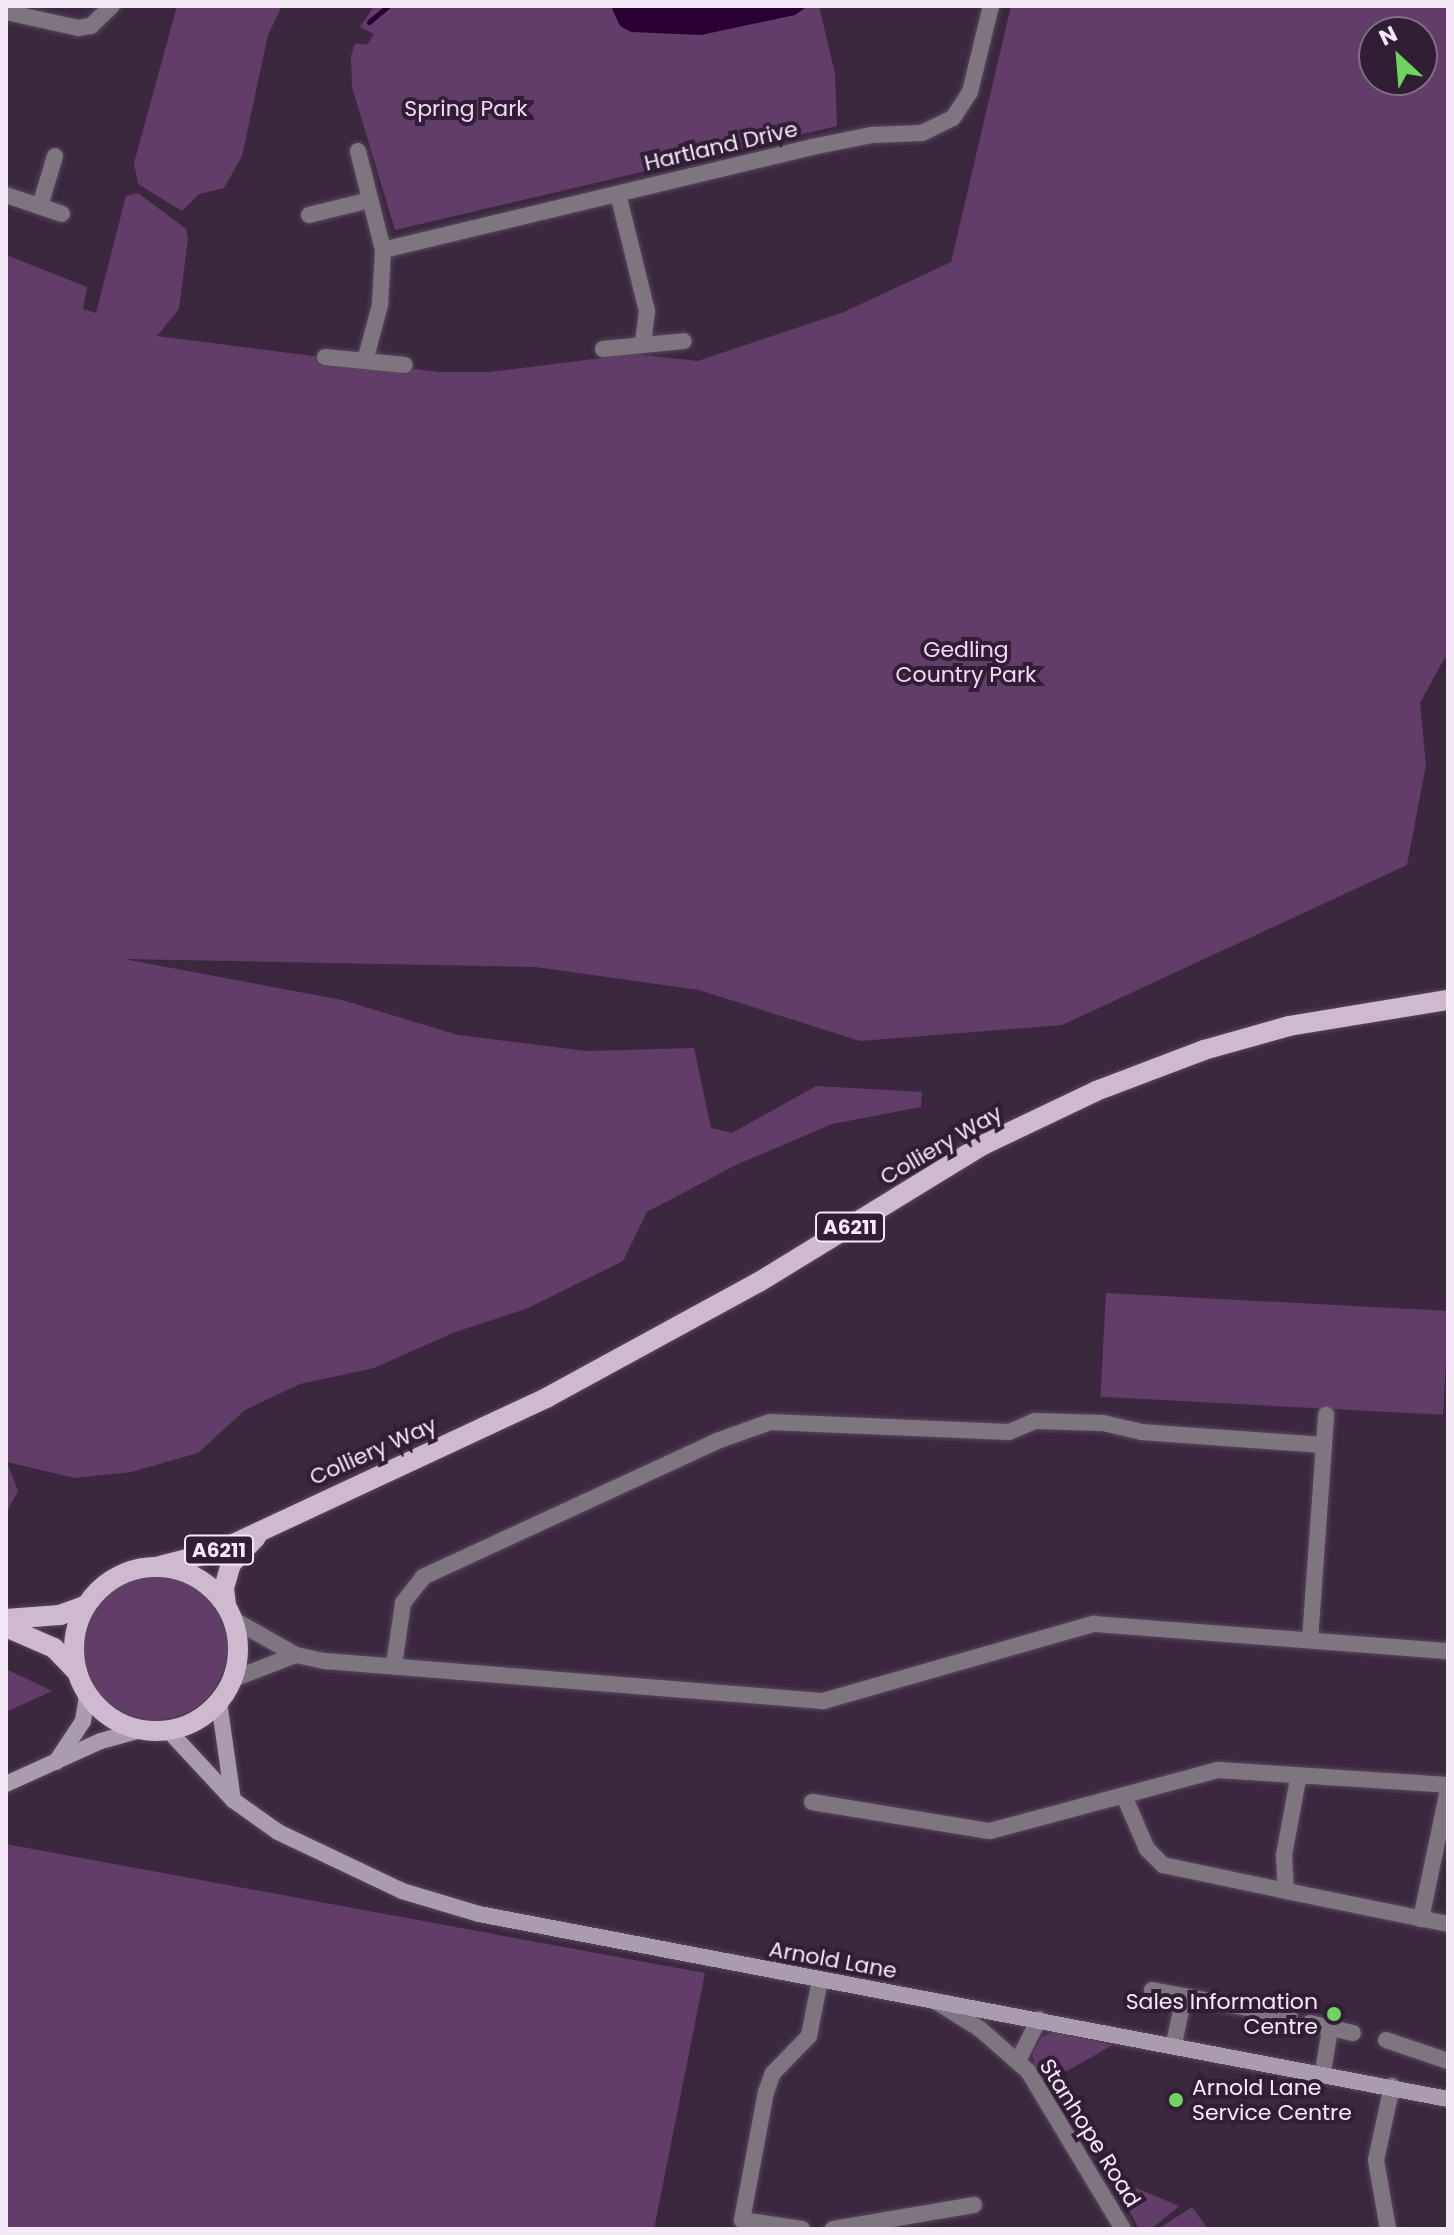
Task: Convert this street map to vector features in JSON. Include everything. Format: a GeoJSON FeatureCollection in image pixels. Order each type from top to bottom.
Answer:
{"type":"FeatureCollection","features":[{"type":"Feature","properties":{"kind":"main road","name":"Colliery Way"},"geometry":{"type":"LineString","coordinates":[[160,1566],[194,1561],[548,1397],[759,1282],[983,1145],[1096,1091],[1204,1050],[1289,1026],[1448,1000]]}},
{"type":"Feature","properties":{"kind":"main road","name":"Colliery Way"},"geometry":{"type":"LineString","coordinates":[[230,1612],[224,1588],[231,1564],[275,1522]]}},
{"type":"Feature","properties":{"kind":"main road"},"geometry":{"type":"LineString","coordinates":[[6,1627],[54,1648],[77,1672],[87,1695],[112,1719],[141,1730],[168,1730],[201,1718],[219,1702],[233,1679],[239,1649],[230,1612],[203,1580],[160,1566],[113,1578],[85,1606],[76,1628],[77,1672]]}},
{"type":"Feature","properties":{"kind":"main road"},"geometry":{"type":"LineString","coordinates":[[6,1619],[60,1615],[85,1606]]}},
{"type":"Feature","properties":{"kind":"street"},"geometry":{"type":"LineString","coordinates":[[6,12],[78,28],[91,26],[112,6]]}},
{"type":"Feature","properties":{"kind":"street","name":"Hartland Drive"},"geometry":{"type":"LineString","coordinates":[[383,250],[842,141],[922,133],[953,118],[970,92],[991,6]]}},
{"type":"Feature","properties":{"kind":"street"},"geometry":{"type":"LineString","coordinates":[[358,151],[383,250],[380,305],[365,361]]}},
{"type":"Feature","properties":{"kind":"street"},"geometry":{"type":"LineString","coordinates":[[40,206],[55,156]]}},
{"type":"Feature","properties":{"kind":"street"},"geometry":{"type":"LineString","coordinates":[[618,194],[647,311],[643,344]]}},
{"type":"Feature","properties":{"kind":"street"},"geometry":{"type":"LineString","coordinates":[[6,195],[62,214]]}},
{"type":"Feature","properties":{"kind":"street"},"geometry":{"type":"LineString","coordinates":[[309,215],[370,200]]}},
{"type":"Feature","properties":{"kind":"street"},"geometry":{"type":"LineString","coordinates":[[603,349],[684,341]]}},
{"type":"Feature","properties":{"kind":"street"},"geometry":{"type":"LineString","coordinates":[[325,357],[405,365]]}},
{"type":"Feature","properties":{"kind":"street"},"geometry":{"type":"LineString","coordinates":[[1310,1640],[1326,1415]]}},
{"type":"Feature","properties":{"kind":"street"},"geometry":{"type":"LineString","coordinates":[[394,1665],[403,1603],[423,1577],[717,1441],[770,1422],[1009,1432],[1035,1421],[1103,1423],[1141,1432],[1324,1445]]}},
{"type":"Feature","properties":{"kind":"street"},"geometry":{"type":"LineString","coordinates":[[230,1612],[296,1655]]}},
{"type":"Feature","properties":{"kind":"street"},"geometry":{"type":"LineString","coordinates":[[233,1679],[296,1655],[514,1679],[823,1701],[1079,1626],[1448,1651]]}},
{"type":"Feature","properties":{"kind":"street"},"geometry":{"type":"LineString","coordinates":[[55,1763],[78,1732],[87,1695]]}},
{"type":"Feature","properties":{"kind":"street"},"geometry":{"type":"LineString","coordinates":[[219,1702],[233,1800]]}},
{"type":"Feature","properties":{"kind":"street"},"geometry":{"type":"LineString","coordinates":[[6,1784],[101,1741],[141,1730]]}},
{"type":"Feature","properties":{"kind":"street","name":"Arnold Lane"},"geometry":{"type":"LineString","coordinates":[[168,1730],[233,1800],[278,1832],[402,1891],[558,1933],[1174,2044],[1448,2099]]}},
{"type":"Feature","properties":{"kind":"street"},"geometry":{"type":"LineString","coordinates":[[812,1802],[990,1831],[1218,1770],[1298,1779],[1448,1788],[1421,1919]]}},
{"type":"Feature","properties":{"kind":"street"},"geometry":{"type":"LineString","coordinates":[[1286,1891],[1284,1855],[1298,1779]]}},
{"type":"Feature","properties":{"kind":"street"},"geometry":{"type":"LineString","coordinates":[[1124,1796],[1147,1849],[1163,1865],[1448,1924]]}},
{"type":"Feature","properties":{"kind":"street"},"geometry":{"type":"LineString","coordinates":[[802,2229],[741,2225],[766,2092],[773,2073],[809,2036],[820,1980]]}},
{"type":"Feature","properties":{"kind":"street"},"geometry":{"type":"LineString","coordinates":[[1152,1990],[1290,2016]]}},
{"type":"Feature","properties":{"kind":"street"},"geometry":{"type":"LineString","coordinates":[[1174,2044],[1184,1996]]}},
{"type":"Feature","properties":{"kind":"street","name":"Stanhope Road"},"geometry":{"type":"LineString","coordinates":[[933,2000],[980,2029],[1018,2061],[1040,2086],[1123,2229]]}},
{"type":"Feature","properties":{"kind":"street","name":"Stanhope Road"},"geometry":{"type":"LineString","coordinates":[[1018,2061],[1039,2019]]}},
{"type":"Feature","properties":{"kind":"street"},"geometry":{"type":"LineString","coordinates":[[1310,2023],[1353,2033]]}},
{"type":"Feature","properties":{"kind":"street"},"geometry":{"type":"LineString","coordinates":[[1323,2072],[1330,2029]]}},
{"type":"Feature","properties":{"kind":"street"},"geometry":{"type":"LineString","coordinates":[[1386,2040],[1448,2061]]}},
{"type":"Feature","properties":{"kind":"street"},"geometry":{"type":"LineString","coordinates":[[1388,2229],[1376,2160],[1392,2086]]}},
{"type":"Feature","properties":{"kind":"street"},"geometry":{"type":"LineString","coordinates":[[833,2229],[974,2205]]}},
{"type":"Feature","properties":{"kind":"green space"},"geometry":{"type":"Polygon","coordinates":[[[177,6],[282,6],[268,35],[242,156],[224,188],[199,194],[182,211],[138,184],[134,163],[177,6]]]}},
{"type":"Feature","properties":{"kind":"green space","name":"Spring Park"},"geometry":{"type":"Polygon","coordinates":[[[374,6],[819,6],[835,74],[837,126],[395,230],[352,87],[351,56],[355,43],[367,45],[374,34],[360,27],[374,6]]]}},
{"type":"Feature","properties":{"kind":"green space","name":"Gedling Country Park"},"geometry":{"type":"Polygon","coordinates":[[[1011,6],[1448,6],[1448,652],[1420,703],[1426,765],[1407,865],[1062,1025],[860,1041],[699,990],[536,967],[124,959],[342,1000],[458,1035],[586,1051],[694,1048],[711,1128],[732,1133],[816,1086],[922,1092],[921,1107],[832,1124],[736,1165],[647,1212],[623,1261],[526,1309],[455,1332],[374,1368],[300,1384],[245,1410],[198,1453],[131,1472],[75,1478],[7,1462],[18,1491],[6,1513],[6,255],[87,287],[83,309],[96,313],[126,196],[138,193],[186,229],[188,239],[179,309],[157,336],[439,372],[489,372],[633,354],[698,361],[844,312],[951,262],[1011,6]]]}},
{"type":"Feature","properties":{"kind":"green space"},"geometry":{"type":"Polygon","coordinates":[[[1106,1293],[1448,1311],[1443,1415],[1101,1397],[1106,1293]]]}},
{"type":"Feature","properties":{"kind":"green space"},"geometry":{"type":"Polygon","coordinates":[[[155,1576],[183,1582],[206,1597],[221,1620],[227,1648],[221,1676],[206,1699],[183,1714],[155,1720],[127,1714],[104,1699],[89,1676],[83,1648],[89,1620],[104,1597],[127,1582],[155,1576]]]}},
{"type":"Feature","properties":{"kind":"green space"},"geometry":{"type":"Polygon","coordinates":[[[6,1669],[52,1691],[6,1712],[6,1669]]]}},
{"type":"Feature","properties":{"kind":"green space"},"geometry":{"type":"Polygon","coordinates":[[[6,1844],[705,1973],[654,2229],[6,2229],[6,1844]]]}},
{"type":"Feature","properties":{"kind":"green space"},"geometry":{"type":"Polygon","coordinates":[[[1053,2032],[1113,2045],[1049,2081],[1034,2064],[1032,2053],[1042,2037],[1053,2032]]]}},
{"type":"Feature","properties":{"kind":"green space"},"geometry":{"type":"Polygon","coordinates":[[[1112,2178],[1179,2206],[1151,2229],[1139,2229],[1112,2178]]]}},
{"type":"Feature","properties":{"kind":"green space"},"geometry":{"type":"Polygon","coordinates":[[[1192,2207],[1208,2229],[1158,2229],[1192,2207]]]}},
{"type":"Feature","properties":{"kind":"shaded area"},"geometry":{"type":"Polygon","coordinates":[[[611,6],[808,6],[795,15],[701,35],[631,32],[620,26],[611,6]]]}},
{"type":"Feature","properties":{"kind":"waterway"},"geometry":{"type":"LineString","coordinates":[[369,22],[388,6]]}},
{"type":"Feature","properties":{"kind":"place","name":"Sales Information Centre"},"geometry":{"type":"Point","coordinates":[1334,2014]}},
{"type":"Feature","properties":{"kind":"place","name":"Arnold Lane Service Centre"},"geometry":{"type":"Point","coordinates":[1176,2100]}}]}
